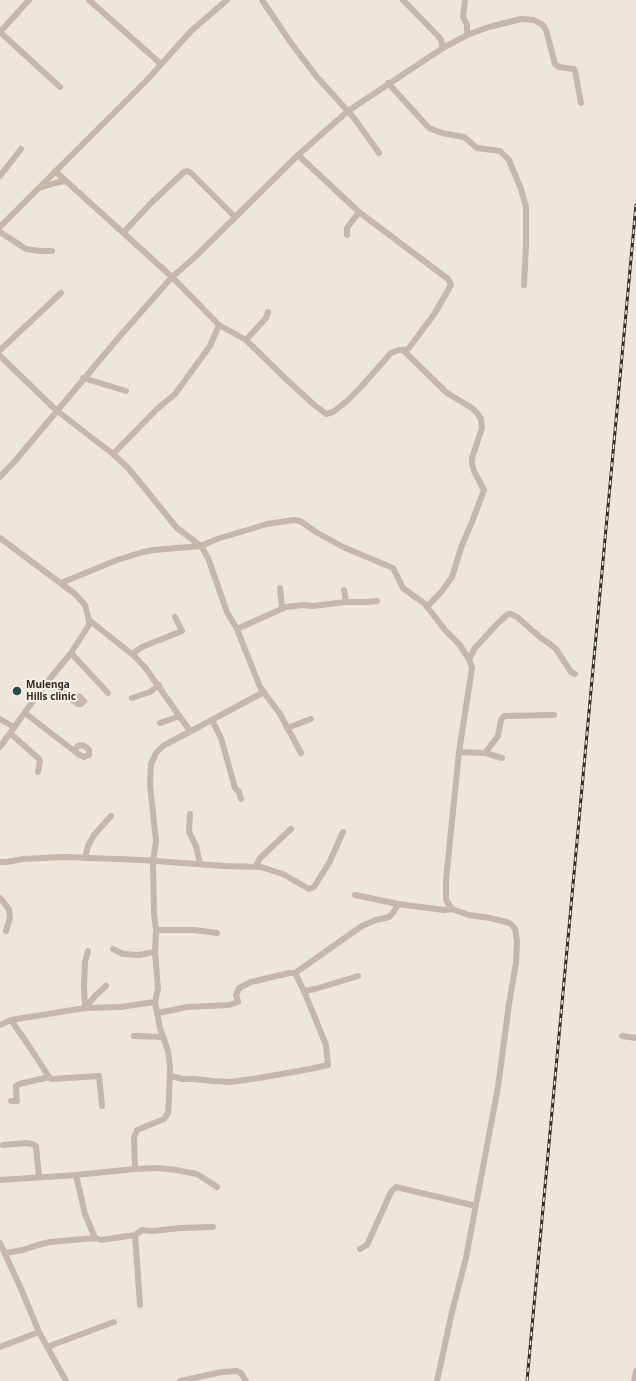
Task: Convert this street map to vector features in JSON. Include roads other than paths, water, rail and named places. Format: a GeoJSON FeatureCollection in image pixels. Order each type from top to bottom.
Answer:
{"type":"FeatureCollection","features":[{"type":"Feature","properties":{"kind":"street"},"geometry":{"type":"LineString","coordinates":[[29,0],[0,32],[60,87]]}},
{"type":"Feature","properties":{"kind":"street"},"geometry":{"type":"LineString","coordinates":[[89,0],[161,64]]}},
{"type":"Feature","properties":{"kind":"street"},"geometry":{"type":"LineString","coordinates":[[0,227],[147,80],[191,31],[227,0]]}},
{"type":"Feature","properties":{"kind":"street"},"geometry":{"type":"LineString","coordinates":[[262,0],[313,72],[362,128],[379,153]]}},
{"type":"Feature","properties":{"kind":"street"},"geometry":{"type":"LineString","coordinates":[[403,0],[439,36],[443,48]]}},
{"type":"Feature","properties":{"kind":"street"},"geometry":{"type":"LineString","coordinates":[[465,0],[463,17],[467,25],[467,35]]}},
{"type":"Feature","properties":{"kind":"street"},"geometry":{"type":"LineString","coordinates":[[0,477],[83,378],[172,277],[194,258],[298,155],[348,111],[388,83],[443,48],[467,35],[489,27],[520,19],[530,19],[539,22],[546,30],[555,64],[558,67],[574,69],[576,71],[581,103]]}},
{"type":"Feature","properties":{"kind":"street"},"geometry":{"type":"LineString","coordinates":[[388,83],[424,125],[442,134],[464,137],[477,148],[500,151],[509,160],[521,189],[526,207],[524,285]]}},
{"type":"Feature","properties":{"kind":"street"},"geometry":{"type":"LineString","coordinates":[[0,176],[21,149]]}},
{"type":"Feature","properties":{"kind":"street"},"geometry":{"type":"LineString","coordinates":[[55,171],[172,277],[219,325],[246,340],[286,379],[326,414],[333,412],[347,401],[394,350],[406,350],[435,313],[451,288],[451,282],[359,212],[298,155]]}},
{"type":"Feature","properties":{"kind":"street"},"geometry":{"type":"LineString","coordinates":[[124,232],[152,202],[184,172],[187,171],[191,173],[235,217]]}},
{"type":"Feature","properties":{"kind":"street"},"geometry":{"type":"LineString","coordinates":[[38,189],[66,181]]}},
{"type":"Feature","properties":{"kind":"street"},"geometry":{"type":"LineString","coordinates":[[347,235],[347,228],[359,212]]}},
{"type":"Feature","properties":{"kind":"street"},"geometry":{"type":"LineString","coordinates":[[0,232],[26,249],[52,251]]}},
{"type":"Feature","properties":{"kind":"street"},"geometry":{"type":"LineString","coordinates":[[0,350],[60,293]]}},
{"type":"Feature","properties":{"kind":"street"},"geometry":{"type":"LineString","coordinates":[[246,340],[266,318],[268,312]]}},
{"type":"Feature","properties":{"kind":"street"},"geometry":{"type":"LineString","coordinates":[[113,454],[157,409],[175,394],[210,346],[219,325]]}},
{"type":"Feature","properties":{"kind":"street"},"geometry":{"type":"LineString","coordinates":[[403,350],[447,393],[472,408],[481,420],[482,428],[472,458],[472,464],[484,490],[462,545],[452,577],[442,591],[427,606]]}},
{"type":"Feature","properties":{"kind":"street"},"geometry":{"type":"LineString","coordinates":[[0,356],[56,410],[113,454],[129,469],[177,528],[201,546],[216,577],[227,612],[237,629],[260,687],[276,707],[301,753]]}},
{"type":"Feature","properties":{"kind":"street"},"geometry":{"type":"LineString","coordinates":[[83,378],[126,391]]}},
{"type":"Feature","properties":{"kind":"street"},"geometry":{"type":"LineString","coordinates":[[61,583],[117,560],[143,552],[201,546],[217,539],[267,524],[300,521],[343,547],[393,568],[402,588],[427,606],[445,630],[459,644],[469,659],[472,668],[459,752],[446,895],[448,904],[452,909]]}},
{"type":"Feature","properties":{"kind":"street"},"geometry":{"type":"LineString","coordinates":[[0,538],[75,594],[84,605],[89,620],[89,626],[71,653],[47,682],[0,747]]}},
{"type":"Feature","properties":{"kind":"street"},"geometry":{"type":"LineString","coordinates":[[280,588],[282,609]]}},
{"type":"Feature","properties":{"kind":"street"},"geometry":{"type":"LineString","coordinates":[[344,590],[346,602]]}},
{"type":"Feature","properties":{"kind":"street"},"geometry":{"type":"LineString","coordinates":[[237,629],[286,607],[303,604],[313,606],[346,602],[378,601]]}},
{"type":"Feature","properties":{"kind":"street"},"geometry":{"type":"LineString","coordinates":[[469,659],[475,648],[497,624],[508,614],[511,614],[517,617],[556,649],[571,672],[574,674]]}},
{"type":"Feature","properties":{"kind":"street"},"geometry":{"type":"LineString","coordinates":[[132,654],[142,647],[182,631],[175,617]]}},
{"type":"Feature","properties":{"kind":"street"},"geometry":{"type":"LineString","coordinates":[[89,620],[132,654],[144,666],[159,685],[190,732]]}},
{"type":"Feature","properties":{"kind":"street"},"geometry":{"type":"LineString","coordinates":[[71,653],[108,693]]}},
{"type":"Feature","properties":{"kind":"street"},"geometry":{"type":"LineString","coordinates":[[47,682],[70,698]]}},
{"type":"Feature","properties":{"kind":"street"},"geometry":{"type":"LineString","coordinates":[[132,698],[150,692],[159,685]]}},
{"type":"Feature","properties":{"kind":"street"},"geometry":{"type":"LineString","coordinates":[[135,1169],[134,1137],[137,1130],[160,1122],[168,1113],[170,1076],[168,1051],[160,1028],[155,1002],[158,989],[154,952],[156,930],[154,914],[153,862],[156,841],[150,785],[151,764],[156,753],[163,746],[264,692]]}},
{"type":"Feature","properties":{"kind":"street"},"geometry":{"type":"LineString","coordinates":[[25,713],[74,750]]}},
{"type":"Feature","properties":{"kind":"street"},"geometry":{"type":"LineString","coordinates":[[485,753],[498,736],[501,720],[504,716],[554,715]]}},
{"type":"Feature","properties":{"kind":"street"},"geometry":{"type":"LineString","coordinates":[[160,723],[180,716]]}},
{"type":"Feature","properties":{"kind":"street"},"geometry":{"type":"LineString","coordinates":[[0,719],[39,759],[38,772]]}},
{"type":"Feature","properties":{"kind":"street"},"geometry":{"type":"LineString","coordinates":[[288,728],[311,719]]}},
{"type":"Feature","properties":{"kind":"street"},"geometry":{"type":"LineString","coordinates":[[212,720],[221,738],[235,788],[239,792],[241,799]]}},
{"type":"Feature","properties":{"kind":"street"},"geometry":{"type":"LineString","coordinates":[[459,752],[485,753],[502,758]]}},
{"type":"Feature","properties":{"kind":"street"},"geometry":{"type":"LineString","coordinates":[[190,814],[189,832],[196,846],[200,864]]}},
{"type":"Feature","properties":{"kind":"street"},"geometry":{"type":"LineString","coordinates":[[85,858],[88,846],[94,835],[111,816]]}},
{"type":"Feature","properties":{"kind":"street"},"geometry":{"type":"LineString","coordinates":[[256,866],[260,858],[291,829]]}},
{"type":"Feature","properties":{"kind":"street"},"geometry":{"type":"LineString","coordinates":[[0,862],[42,858],[85,858],[230,867],[256,866],[282,874],[309,889],[314,887],[329,863],[344,832]]}},
{"type":"Feature","properties":{"kind":"street"},"geometry":{"type":"LineString","coordinates":[[355,895],[431,909],[452,909],[469,915],[490,918],[512,925],[515,928],[517,941],[516,963],[498,1087],[466,1258],[452,1312],[437,1381]]}},
{"type":"Feature","properties":{"kind":"street"},"geometry":{"type":"LineString","coordinates":[[0,898],[9,909],[10,918],[6,931]]}},
{"type":"Feature","properties":{"kind":"street"},"geometry":{"type":"LineString","coordinates":[[158,1013],[187,1007],[229,1005],[238,1002],[236,995],[239,988],[251,982],[294,973],[362,926],[376,920],[389,917],[398,904]]}},
{"type":"Feature","properties":{"kind":"street"},"geometry":{"type":"LineString","coordinates":[[156,930],[194,930],[217,933]]}},
{"type":"Feature","properties":{"kind":"street"},"geometry":{"type":"LineString","coordinates":[[114,949],[123,954],[139,955],[154,952]]}},
{"type":"Feature","properties":{"kind":"street"},"geometry":{"type":"LineString","coordinates":[[85,1008],[85,962],[88,951]]}},
{"type":"Feature","properties":{"kind":"street"},"geometry":{"type":"LineString","coordinates":[[170,1076],[183,1079],[231,1082],[328,1065],[326,1045],[323,1036],[304,991],[294,973]]}},
{"type":"Feature","properties":{"kind":"street"},"geometry":{"type":"LineString","coordinates":[[304,991],[358,976]]}},
{"type":"Feature","properties":{"kind":"street"},"geometry":{"type":"LineString","coordinates":[[85,1008],[106,986]]}},
{"type":"Feature","properties":{"kind":"street"},"geometry":{"type":"LineString","coordinates":[[0,1025],[11,1020],[85,1008],[155,1002]]}},
{"type":"Feature","properties":{"kind":"street"},"geometry":{"type":"LineString","coordinates":[[11,1020],[48,1077]]}},
{"type":"Feature","properties":{"kind":"street"},"geometry":{"type":"LineString","coordinates":[[134,1036],[163,1037]]}},
{"type":"Feature","properties":{"kind":"street"},"geometry":{"type":"LineString","coordinates":[[622,1036],[636,1038]]}},
{"type":"Feature","properties":{"kind":"street"},"geometry":{"type":"LineString","coordinates":[[11,1101],[18,1100],[16,1086],[19,1084],[48,1077],[52,1079],[99,1076],[102,1106]]}},
{"type":"Feature","properties":{"kind":"street"},"geometry":{"type":"LineString","coordinates":[[3,1145],[26,1143],[36,1146],[39,1177]]}},
{"type":"Feature","properties":{"kind":"street"},"geometry":{"type":"LineString","coordinates":[[0,1180],[76,1176],[135,1169],[158,1168],[197,1174],[216,1187]]}},
{"type":"Feature","properties":{"kind":"street"},"geometry":{"type":"LineString","coordinates":[[76,1176],[85,1214],[95,1238]]}},
{"type":"Feature","properties":{"kind":"street"},"geometry":{"type":"LineString","coordinates":[[360,1250],[367,1245],[391,1192],[396,1187],[476,1206]]}},
{"type":"Feature","properties":{"kind":"street"},"geometry":{"type":"LineString","coordinates":[[5,1253],[23,1250],[50,1242],[95,1238],[101,1240],[135,1236],[142,1230],[152,1231],[214,1227]]}},
{"type":"Feature","properties":{"kind":"street"},"geometry":{"type":"LineString","coordinates":[[135,1236],[140,1305]]}},
{"type":"Feature","properties":{"kind":"street"},"geometry":{"type":"LineString","coordinates":[[0,1243],[22,1290],[39,1332],[66,1381]]}},
{"type":"Feature","properties":{"kind":"street"},"geometry":{"type":"LineString","coordinates":[[47,1347],[114,1322]]}},
{"type":"Feature","properties":{"kind":"street"},"geometry":{"type":"LineString","coordinates":[[0,1347],[39,1332]]}},
{"type":"Feature","properties":{"kind":"street"},"geometry":{"type":"LineString","coordinates":[[634,1381],[636,1370]]}},
{"type":"Feature","properties":{"kind":"street"},"geometry":{"type":"LineString","coordinates":[[180,1381],[222,1372],[237,1371],[241,1373],[246,1381]]}},
{"type":"Feature","properties":{"kind":"railway"},"geometry":{"type":"LineString","coordinates":[[527,1381],[636,205]]}},
{"type":"Feature","properties":{"kind":"place","name":"Mulenga Hills clinic"},"geometry":{"type":"Point","coordinates":[17,691]}}]}
